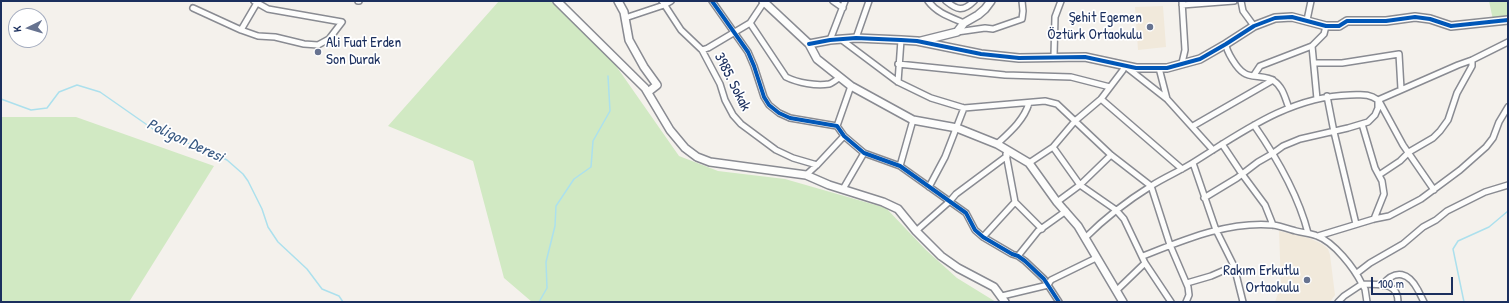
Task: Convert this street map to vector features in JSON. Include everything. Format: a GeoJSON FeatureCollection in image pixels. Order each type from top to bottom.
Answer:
{"type":"FeatureCollection","features":[{"type":"Feature","properties":{"kind":"street"},"geometry":{"type":"LineString","coordinates":[[557,1],[629,71],[648,92],[670,130],[685,148],[697,158],[710,162],[806,175],[842,189],[883,202],[898,209],[916,231],[942,256],[958,268],[994,287],[1004,299],[1048,285],[1051,280],[1096,258]]}},
{"type":"Feature","properties":{"kind":"street"},"geometry":{"type":"LineString","coordinates":[[618,1],[624,12],[629,40],[644,67],[657,85],[648,92]]}},
{"type":"Feature","properties":{"kind":"street"},"geometry":{"type":"LineString","coordinates":[[625,18],[671,1]]}},
{"type":"Feature","properties":{"kind":"street"},"geometry":{"type":"LineString","coordinates":[[712,1],[748,52],[764,97],[769,105],[779,113],[790,118],[837,126],[844,136],[864,152],[900,166],[966,213],[975,230],[983,237],[1018,256],[1044,279],[1059,302]]}},
{"type":"Feature","properties":{"kind":"street"},"geometry":{"type":"LineString","coordinates":[[702,50],[735,33],[750,23],[764,1],[809,44],[817,59],[851,86],[913,120],[957,128],[997,144],[1029,163],[1057,202],[1078,226],[1124,302]]}},
{"type":"Feature","properties":{"kind":"street"},"geometry":{"type":"LineString","coordinates":[[833,1],[843,8]]}},
{"type":"Feature","properties":{"kind":"street"},"geometry":{"type":"LineString","coordinates":[[830,40],[845,1]]}},
{"type":"Feature","properties":{"kind":"street"},"geometry":{"type":"LineString","coordinates":[[856,38],[869,1]]}},
{"type":"Feature","properties":{"kind":"street"},"geometry":{"type":"LineString","coordinates":[[928,1],[933,7],[944,15],[964,23]]}},
{"type":"Feature","properties":{"kind":"street"},"geometry":{"type":"LineString","coordinates":[[946,1],[954,8],[961,9],[968,7],[974,1]]}},
{"type":"Feature","properties":{"kind":"street"},"geometry":{"type":"LineString","coordinates":[[957,32],[964,23],[978,16],[986,9],[991,1]]}},
{"type":"Feature","properties":{"kind":"street"},"geometry":{"type":"LineString","coordinates":[[917,41],[957,32],[985,28],[993,29],[1022,19],[1022,1]]}},
{"type":"Feature","properties":{"kind":"street"},"geometry":{"type":"LineString","coordinates":[[1054,56],[1055,17],[1061,1]]}},
{"type":"Feature","properties":{"kind":"street"},"geometry":{"type":"LineString","coordinates":[[1182,63],[1184,50],[1182,3],[1234,1]]}},
{"type":"Feature","properties":{"kind":"street"},"geometry":{"type":"LineString","coordinates":[[1241,1],[1243,11],[1254,26]]}},
{"type":"Feature","properties":{"kind":"street"},"geometry":{"type":"LineString","coordinates":[[1307,20],[1311,1]]}},
{"type":"Feature","properties":{"kind":"street"},"geometry":{"type":"LineString","coordinates":[[193,8],[241,30],[258,36],[275,36],[304,44],[318,45],[329,39],[342,22],[268,9],[256,2],[241,30]]}},
{"type":"Feature","properties":{"kind":"street","name":"3985. Sokak"},"geometry":{"type":"LineString","coordinates":[[663,3],[681,30],[702,50],[720,84],[725,100],[733,115],[741,124],[776,150],[792,158],[817,165]]}},
{"type":"Feature","properties":{"kind":"street"},"geometry":{"type":"LineString","coordinates":[[809,44],[830,40],[856,38],[917,41],[981,54],[1012,57],[1085,56],[1136,68],[1167,68],[1200,59],[1254,26],[1275,18],[1292,17],[1326,26],[1339,26],[1347,21],[1386,21],[1415,17],[1430,18],[1451,26],[1508,20]]}},
{"type":"Feature","properties":{"kind":"street"},"geometry":{"type":"LineString","coordinates":[[750,23],[786,77],[795,81],[816,84],[830,84],[840,77]]}},
{"type":"Feature","properties":{"kind":"street"},"geometry":{"type":"LineString","coordinates":[[1254,75],[1260,66],[1312,46],[1324,34],[1326,26]]}},
{"type":"Feature","properties":{"kind":"street"},"geometry":{"type":"LineString","coordinates":[[842,40],[898,82],[931,98],[964,108],[1045,102],[1057,104],[1111,155],[1151,186],[1170,245],[1187,283],[1189,295],[1186,302]]}},
{"type":"Feature","properties":{"kind":"street"},"geometry":{"type":"LineString","coordinates":[[898,82],[898,64],[901,40]]}},
{"type":"Feature","properties":{"kind":"street"},"geometry":{"type":"LineString","coordinates":[[1378,100],[1472,60],[1508,42]]}},
{"type":"Feature","properties":{"kind":"street"},"geometry":{"type":"LineString","coordinates":[[1226,44],[1226,49],[1244,74],[1273,80],[1282,89],[1289,108]]}},
{"type":"Feature","properties":{"kind":"street"},"geometry":{"type":"LineString","coordinates":[[1312,46],[1315,63],[1317,99]]}},
{"type":"Feature","properties":{"kind":"street"},"geometry":{"type":"LineString","coordinates":[[1315,63],[1342,63],[1399,54],[1401,89]]}},
{"type":"Feature","properties":{"kind":"street"},"geometry":{"type":"LineString","coordinates":[[1379,175],[1400,161],[1409,152],[1433,138],[1444,126],[1457,93],[1472,66],[1472,60]]}},
{"type":"Feature","properties":{"kind":"street"},"geometry":{"type":"LineString","coordinates":[[898,64],[1005,75],[1071,77],[1110,87]]}},
{"type":"Feature","properties":{"kind":"street"},"geometry":{"type":"LineString","coordinates":[[1029,163],[1053,147],[1075,121],[1101,99],[1125,66]]}},
{"type":"Feature","properties":{"kind":"street"},"geometry":{"type":"LineString","coordinates":[[1125,66],[1166,99],[1193,126],[1213,150]]}},
{"type":"Feature","properties":{"kind":"street"},"geometry":{"type":"LineString","coordinates":[[1159,68],[1166,99]]}},
{"type":"Feature","properties":{"kind":"street"},"geometry":{"type":"LineString","coordinates":[[1193,126],[1273,80]]}},
{"type":"Feature","properties":{"kind":"street"},"geometry":{"type":"LineString","coordinates":[[837,126],[851,86]]}},
{"type":"Feature","properties":{"kind":"street"},"geometry":{"type":"LineString","coordinates":[[1085,238],[1128,200],[1193,163],[1254,125],[1283,109],[1327,96],[1370,94],[1378,100],[1403,145],[1434,190]]}},
{"type":"Feature","properties":{"kind":"street"},"geometry":{"type":"LineString","coordinates":[[1327,96],[1356,224]]}},
{"type":"Feature","properties":{"kind":"street"},"geometry":{"type":"LineString","coordinates":[[1101,99],[1182,169]]}},
{"type":"Feature","properties":{"kind":"street"},"geometry":{"type":"LineString","coordinates":[[1204,198],[1283,146],[1300,139],[1334,132],[1368,122],[1375,115],[1378,108],[1378,100]]}},
{"type":"Feature","properties":{"kind":"street"},"geometry":{"type":"LineString","coordinates":[[997,144],[1016,126],[1026,111],[1029,103]]}},
{"type":"Feature","properties":{"kind":"street"},"geometry":{"type":"LineString","coordinates":[[1318,236],[1356,224],[1389,216],[1421,200],[1460,170],[1486,147],[1506,115],[1508,107]]}},
{"type":"Feature","properties":{"kind":"street"},"geometry":{"type":"LineString","coordinates":[[929,187],[945,157],[964,108]]}},
{"type":"Feature","properties":{"kind":"street"},"geometry":{"type":"LineString","coordinates":[[900,166],[913,120]]}},
{"type":"Feature","properties":{"kind":"street"},"geometry":{"type":"LineString","coordinates":[[1362,124],[1375,168],[1382,181],[1384,194],[1374,219]]}},
{"type":"Feature","properties":{"kind":"street"},"geometry":{"type":"LineString","coordinates":[[1254,125],[1279,163],[1303,213],[1308,234]]}},
{"type":"Feature","properties":{"kind":"street"},"geometry":{"type":"LineString","coordinates":[[806,175],[844,136]]}},
{"type":"Feature","properties":{"kind":"street"},"geometry":{"type":"LineString","coordinates":[[1222,144],[1265,205],[1273,225]]}},
{"type":"Feature","properties":{"kind":"street"},"geometry":{"type":"LineString","coordinates":[[1053,147],[1080,185],[1116,210],[1124,219],[1143,256],[1145,263],[1171,302]]}},
{"type":"Feature","properties":{"kind":"street"},"geometry":{"type":"LineString","coordinates":[[1004,148],[1007,156],[1015,202],[1042,229]]}},
{"type":"Feature","properties":{"kind":"street"},"geometry":{"type":"LineString","coordinates":[[842,189],[864,152]]}},
{"type":"Feature","properties":{"kind":"street"},"geometry":{"type":"LineString","coordinates":[[1057,202],[1080,185],[1111,155]]}},
{"type":"Feature","properties":{"kind":"street"},"geometry":{"type":"LineString","coordinates":[[916,231],[956,194],[1007,156]]}},
{"type":"Feature","properties":{"kind":"street"},"geometry":{"type":"LineString","coordinates":[[1193,163],[1216,230],[1234,266],[1243,302]]}},
{"type":"Feature","properties":{"kind":"street"},"geometry":{"type":"LineString","coordinates":[[1357,273],[1370,263],[1407,242],[1423,227],[1436,220],[1447,211],[1485,192],[1508,185]]}},
{"type":"Feature","properties":{"kind":"street"},"geometry":{"type":"LineString","coordinates":[[983,237],[1015,202]]}},
{"type":"Feature","properties":{"kind":"street"},"geometry":{"type":"LineString","coordinates":[[1018,256],[1029,241],[1066,211]]}},
{"type":"Feature","properties":{"kind":"street"},"geometry":{"type":"LineString","coordinates":[[1143,256],[1170,245],[1216,230],[1233,227],[1273,225],[1318,236],[1333,246],[1357,273],[1365,289],[1367,302]]}},
{"type":"Feature","properties":{"kind":"street"},"geometry":{"type":"LineString","coordinates":[[1117,290],[1145,263]]}},
{"type":"Feature","properties":{"kind":"street"},"geometry":{"type":"LineString","coordinates":[[1187,283],[1211,276],[1234,266]]}},
{"type":"Feature","properties":{"kind":"street"},"geometry":{"type":"LineString","coordinates":[[1382,285],[1395,275],[1402,274],[1408,277],[1415,285],[1424,302]]}},
{"type":"Feature","properties":{"kind":"street"},"geometry":{"type":"LineString","coordinates":[[1338,302],[1362,284],[1387,285],[1394,289],[1397,294],[1398,302]]}},
{"type":"Feature","properties":{"kind":"shaded area","name":"Şehit Egemen Öztürk Ortaokulu"},"geometry":{"type":"Polygon","coordinates":[[[1163,6],[1166,47],[1138,50],[1135,7],[1163,6]]]}},
{"type":"Feature","properties":{"kind":"shaded area","name":"Rakım Erkutlu Ortaokulu"},"geometry":{"type":"Polygon","coordinates":[[[1279,231],[1309,238],[1322,244],[1328,249],[1335,295],[1330,302],[1275,302],[1281,285],[1279,231]]]}},
{"type":"Feature","properties":{"kind":"green space"},"geometry":{"type":"Polygon","coordinates":[[[499,1],[550,1],[564,10],[614,63],[679,156],[718,171],[785,179],[886,208],[926,250],[957,278],[996,302],[532,302],[504,278],[473,161],[388,126],[499,1]]]}},
{"type":"Feature","properties":{"kind":"green space"},"geometry":{"type":"Polygon","coordinates":[[[1489,1],[1508,1],[1508,17],[1493,20],[1489,1]]]}},
{"type":"Feature","properties":{"kind":"green space"},"geometry":{"type":"Polygon","coordinates":[[[1,117],[76,117],[214,166],[129,302],[1,302],[1,117]]]}},
{"type":"Feature","properties":{"kind":"waterway","name":"Poligon Deresi"},"geometry":{"type":"LineString","coordinates":[[539,302],[547,288],[546,262],[555,226],[556,206],[574,179],[591,167],[593,141],[610,111],[608,76]]}},
{"type":"Feature","properties":{"kind":"waterway","name":"Poligon Deresi"},"geometry":{"type":"LineString","coordinates":[[1,99],[31,110],[47,108],[59,92],[77,85],[100,92],[153,129],[178,140],[197,146],[227,160],[243,174],[248,181],[262,209],[268,227],[278,242],[307,269],[322,289],[339,296],[343,302]]}},
{"type":"Feature","properties":{"kind":"waterway"},"geometry":{"type":"LineString","coordinates":[[1464,302],[1453,249],[1458,241],[1489,227],[1508,211]]}},
{"type":"Feature","properties":{"kind":"cycle path"},"geometry":{"type":"LineString","coordinates":[[712,1],[748,52],[764,97],[769,105],[779,113],[790,118],[837,126],[844,136],[864,153],[900,166],[966,213],[975,230],[983,237],[1025,261],[1044,279],[1059,302]]}},
{"type":"Feature","properties":{"kind":"cycle path"},"geometry":{"type":"LineString","coordinates":[[809,44],[830,40],[856,38],[917,41],[981,54],[1019,58],[1085,57],[1136,68],[1167,68],[1200,59],[1254,26],[1275,18],[1292,17],[1326,26],[1339,26],[1347,21],[1386,21],[1415,17],[1430,19],[1451,26],[1508,20]]}},
{"type":"Feature","properties":{"kind":"place","name":"Şehit Egemen Öztürk Ortaokulu"},"geometry":{"type":"Point","coordinates":[1150,27]}},
{"type":"Feature","properties":{"kind":"place","name":"Ali Fuat Erden Son Durak"},"geometry":{"type":"Point","coordinates":[318,52]}},
{"type":"Feature","properties":{"kind":"place","name":"Rakım Erkutlu Ortaokulu"},"geometry":{"type":"Point","coordinates":[1307,280]}}]}
